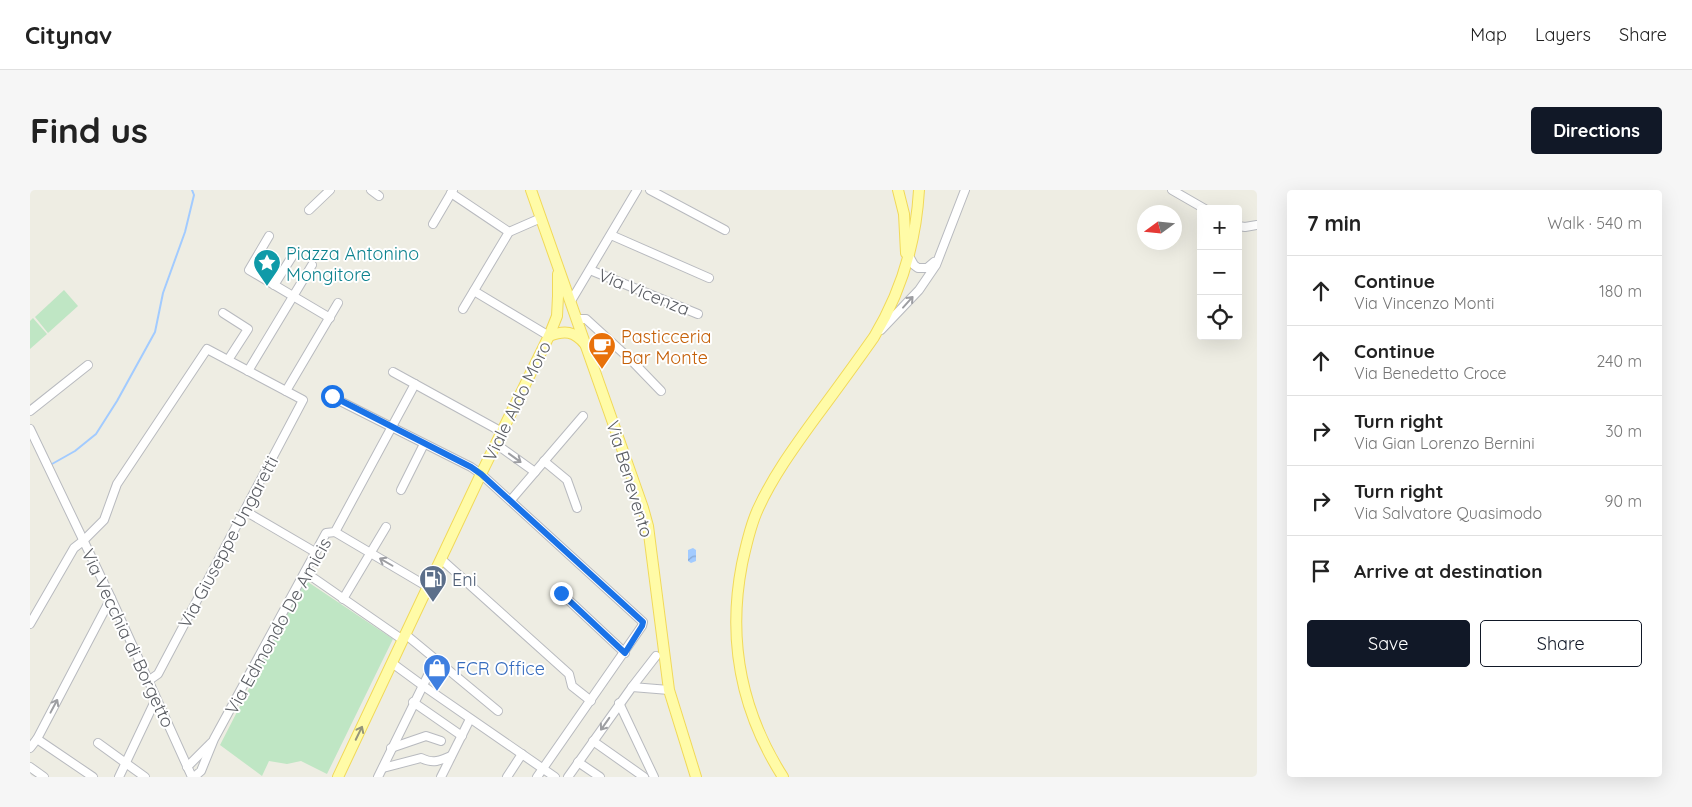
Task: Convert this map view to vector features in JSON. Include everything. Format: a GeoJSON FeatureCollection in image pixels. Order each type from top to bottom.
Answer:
{"type":"FeatureCollection","features":[{"type":"Feature","properties":{"kind":"main road","name":"Via Benevento"},"geometry":{"type":"LineString","coordinates":[[531,190],[578,319],[648,526],[670,690],[696,777]]}},
{"type":"Feature","properties":{"kind":"main road"},"geometry":{"type":"LineString","coordinates":[[898,190],[904,214],[908,260]]}},
{"type":"Feature","properties":{"kind":"main road"},"geometry":{"type":"LineString","coordinates":[[783,777],[753,717],[741,676],[736,636],[736,607],[746,547],[757,511],[775,476],[887,316],[903,279],[908,260],[916,222],[919,190]]}},
{"type":"Feature","properties":{"kind":"main road","name":"Viale Aldo Moro"},"geometry":{"type":"LineString","coordinates":[[338,777],[481,474],[549,336],[557,316],[557,263]]}},
{"type":"Feature","properties":{"kind":"main road"},"geometry":{"type":"LineString","coordinates":[[578,319],[569,315],[557,316],[561,323],[580,338],[587,347]]}},
{"type":"Feature","properties":{"kind":"main road"},"geometry":{"type":"LineString","coordinates":[[549,336],[571,332]]}},
{"type":"Feature","properties":{"kind":"street"},"geometry":{"type":"LineString","coordinates":[[309,210],[330,190]]}},
{"type":"Feature","properties":{"kind":"street"},"geometry":{"type":"LineString","coordinates":[[371,190],[379,196]]}},
{"type":"Feature","properties":{"kind":"street"},"geometry":{"type":"LineString","coordinates":[[571,302],[637,190]]}},
{"type":"Feature","properties":{"kind":"street"},"geometry":{"type":"LineString","coordinates":[[650,190],[725,230]]}},
{"type":"Feature","properties":{"kind":"street"},"geometry":{"type":"LineString","coordinates":[[874,337],[919,290],[936,265],[965,190]]}},
{"type":"Feature","properties":{"kind":"street"},"geometry":{"type":"LineString","coordinates":[[1172,190],[1198,205]]}},
{"type":"Feature","properties":{"kind":"street"},"geometry":{"type":"LineString","coordinates":[[433,224],[452,191],[509,232]]}},
{"type":"Feature","properties":{"kind":"street"},"geometry":{"type":"LineString","coordinates":[[463,310],[509,232],[541,218]]}},
{"type":"Feature","properties":{"kind":"street"},"geometry":{"type":"LineString","coordinates":[[1242,227],[1257,225]]}},
{"type":"Feature","properties":{"kind":"street"},"geometry":{"type":"LineString","coordinates":[[611,235],[709,278]]}},
{"type":"Feature","properties":{"kind":"street"},"geometry":{"type":"LineString","coordinates":[[269,236],[249,270],[276,283],[330,318]]}},
{"type":"Feature","properties":{"kind":"street"},"geometry":{"type":"LineString","coordinates":[[908,260],[923,269],[930,266],[941,250]]}},
{"type":"Feature","properties":{"kind":"street"},"geometry":{"type":"LineString","coordinates":[[276,283],[292,255]]}},
{"type":"Feature","properties":{"kind":"street"},"geometry":{"type":"LineString","coordinates":[[248,371],[292,295],[312,265]]}},
{"type":"Feature","properties":{"kind":"street","name":"Via Vicenza"},"geometry":{"type":"LineString","coordinates":[[590,270],[698,314]]}},
{"type":"Feature","properties":{"kind":"street"},"geometry":{"type":"LineString","coordinates":[[474,291],[549,336]]}},
{"type":"Feature","properties":{"kind":"street"},"geometry":{"type":"LineString","coordinates":[[30,624],[74,548],[84,541],[104,520],[117,484],[207,349],[286,391],[338,303]]}},
{"type":"Feature","properties":{"kind":"street"},"geometry":{"type":"LineString","coordinates":[[223,313],[248,329],[228,360]]}},
{"type":"Feature","properties":{"kind":"street"},"geometry":{"type":"LineString","coordinates":[[578,319],[586,319],[632,361],[661,391]]}},
{"type":"Feature","properties":{"kind":"street"},"geometry":{"type":"LineString","coordinates":[[30,411],[88,365]]}},
{"type":"Feature","properties":{"kind":"street"},"geometry":{"type":"LineString","coordinates":[[393,372],[502,432]]}},
{"type":"Feature","properties":{"kind":"street","name":"Via Edmondo De Amicis"},"geometry":{"type":"LineString","coordinates":[[214,739],[315,552],[326,533],[335,532],[415,384]]}},
{"type":"Feature","properties":{"kind":"street","name":"Via Giuseppe Ungaretti"},"geometry":{"type":"LineString","coordinates":[[148,681],[158,674],[303,400],[286,391]]}},
{"type":"Feature","properties":{"kind":"street"},"geometry":{"type":"LineString","coordinates":[[332,396],[471,467],[481,474],[643,622],[625,653],[537,777]]}},
{"type":"Feature","properties":{"kind":"street"},"geometry":{"type":"LineString","coordinates":[[511,500],[582,416]]}},
{"type":"Feature","properties":{"kind":"street","name":"Via Vecchia di Borgetto"},"geometry":{"type":"LineString","coordinates":[[30,429],[111,598],[193,777]]}},
{"type":"Feature","properties":{"kind":"street"},"geometry":{"type":"LineString","coordinates":[[402,490],[424,444]]}},
{"type":"Feature","properties":{"kind":"street"},"geometry":{"type":"LineString","coordinates":[[496,444],[535,472]]}},
{"type":"Feature","properties":{"kind":"street"},"geometry":{"type":"LineString","coordinates":[[544,462],[567,480],[577,508]]}},
{"type":"Feature","properties":{"kind":"street"},"geometry":{"type":"LineString","coordinates":[[245,511],[315,552]]}},
{"type":"Feature","properties":{"kind":"street"},"geometry":{"type":"LineString","coordinates":[[343,599],[386,527]]}},
{"type":"Feature","properties":{"kind":"street"},"geometry":{"type":"LineString","coordinates":[[335,532],[428,586]]}},
{"type":"Feature","properties":{"kind":"street"},"geometry":{"type":"LineString","coordinates":[[441,559],[569,674],[572,686],[591,701]]}},
{"type":"Feature","properties":{"kind":"street"},"geometry":{"type":"LineString","coordinates":[[305,572],[436,659],[498,711]]}},
{"type":"Feature","properties":{"kind":"street"},"geometry":{"type":"LineString","coordinates":[[561,593],[625,653]]}},
{"type":"Feature","properties":{"kind":"street"},"geometry":{"type":"LineString","coordinates":[[30,748],[37,739],[111,598]]}},
{"type":"Feature","properties":{"kind":"street"},"geometry":{"type":"LineString","coordinates":[[568,777],[619,703],[656,656]]}},
{"type":"Feature","properties":{"kind":"street"},"geometry":{"type":"LineString","coordinates":[[378,777],[413,702],[436,659]]}},
{"type":"Feature","properties":{"kind":"street"},"geometry":{"type":"LineString","coordinates":[[392,663],[556,777]]}},
{"type":"Feature","properties":{"kind":"street"},"geometry":{"type":"LineString","coordinates":[[632,687],[670,690]]}},
{"type":"Feature","properties":{"kind":"street"},"geometry":{"type":"LineString","coordinates":[[118,777],[156,699]]}},
{"type":"Feature","properties":{"kind":"street"},"geometry":{"type":"LineString","coordinates":[[413,702],[462,736]]}},
{"type":"Feature","properties":{"kind":"street"},"geometry":{"type":"LineString","coordinates":[[619,703],[654,777]]}},
{"type":"Feature","properties":{"kind":"street"},"geometry":{"type":"LineString","coordinates":[[441,777],[470,719]]}},
{"type":"Feature","properties":{"kind":"street"},"geometry":{"type":"LineString","coordinates":[[391,748],[426,736],[441,741]]}},
{"type":"Feature","properties":{"kind":"street"},"geometry":{"type":"LineString","coordinates":[[37,739],[93,777]]}},
{"type":"Feature","properties":{"kind":"street"},"geometry":{"type":"LineString","coordinates":[[187,767],[214,739]]}},
{"type":"Feature","properties":{"kind":"street"},"geometry":{"type":"LineString","coordinates":[[193,777],[201,771],[214,739]]}},
{"type":"Feature","properties":{"kind":"street"},"geometry":{"type":"LineString","coordinates":[[593,741],[644,777]]}},
{"type":"Feature","properties":{"kind":"street"},"geometry":{"type":"LineString","coordinates":[[98,743],[145,777]]}},
{"type":"Feature","properties":{"kind":"street"},"geometry":{"type":"LineString","coordinates":[[507,777],[522,754]]}},
{"type":"Feature","properties":{"kind":"street"},"geometry":{"type":"LineString","coordinates":[[383,768],[421,758],[430,762],[451,756]]}},
{"type":"Feature","properties":{"kind":"street"},"geometry":{"type":"LineString","coordinates":[[578,762],[600,777]]}},
{"type":"Feature","properties":{"kind":"street"},"geometry":{"type":"LineString","coordinates":[[30,767],[44,777]]}},
{"type":"Feature","properties":{"kind":"green space"},"geometry":{"type":"Polygon","coordinates":[[[64,290],[78,306],[48,333],[35,317],[64,290]]]}},
{"type":"Feature","properties":{"kind":"green space"},"geometry":{"type":"Polygon","coordinates":[[[33,318],[47,334],[30,349],[30,321],[33,318]]]}},
{"type":"Feature","properties":{"kind":"green space"},"geometry":{"type":"Polygon","coordinates":[[[305,580],[393,639],[327,774],[301,761],[287,764],[269,761],[262,776],[220,745],[305,580]]]}},
{"type":"Feature","properties":{"kind":"water"},"geometry":{"type":"Polygon","coordinates":[[[693,548],[696,550],[696,561],[691,563],[688,561],[688,550],[693,548]]]}},
{"type":"Feature","properties":{"kind":"waterway"},"geometry":{"type":"LineString","coordinates":[[52,464],[75,451],[96,434],[117,401],[155,332],[163,293],[185,232],[194,195],[192,190]]}},
{"type":"Feature","properties":{"kind":"place","name":"Piazza Antonino Mongitore"},"geometry":{"type":"Point","coordinates":[267,287]}},
{"type":"Feature","properties":{"kind":"place","name":"Pasticceria Bar Monte"},"geometry":{"type":"Point","coordinates":[602,370]}},
{"type":"Feature","properties":{"kind":"place","name":"Eni"},"geometry":{"type":"Point","coordinates":[433,603]}},
{"type":"Feature","properties":{"kind":"place","name":"FCR Office"},"geometry":{"type":"Point","coordinates":[437,692]}},
{"type":"Feature","properties":{"kind":"route"},"geometry":{"type":"LineString","coordinates":[[332,396],[471,467],[511,500],[643,622],[625,653],[561,593]]}}]}
